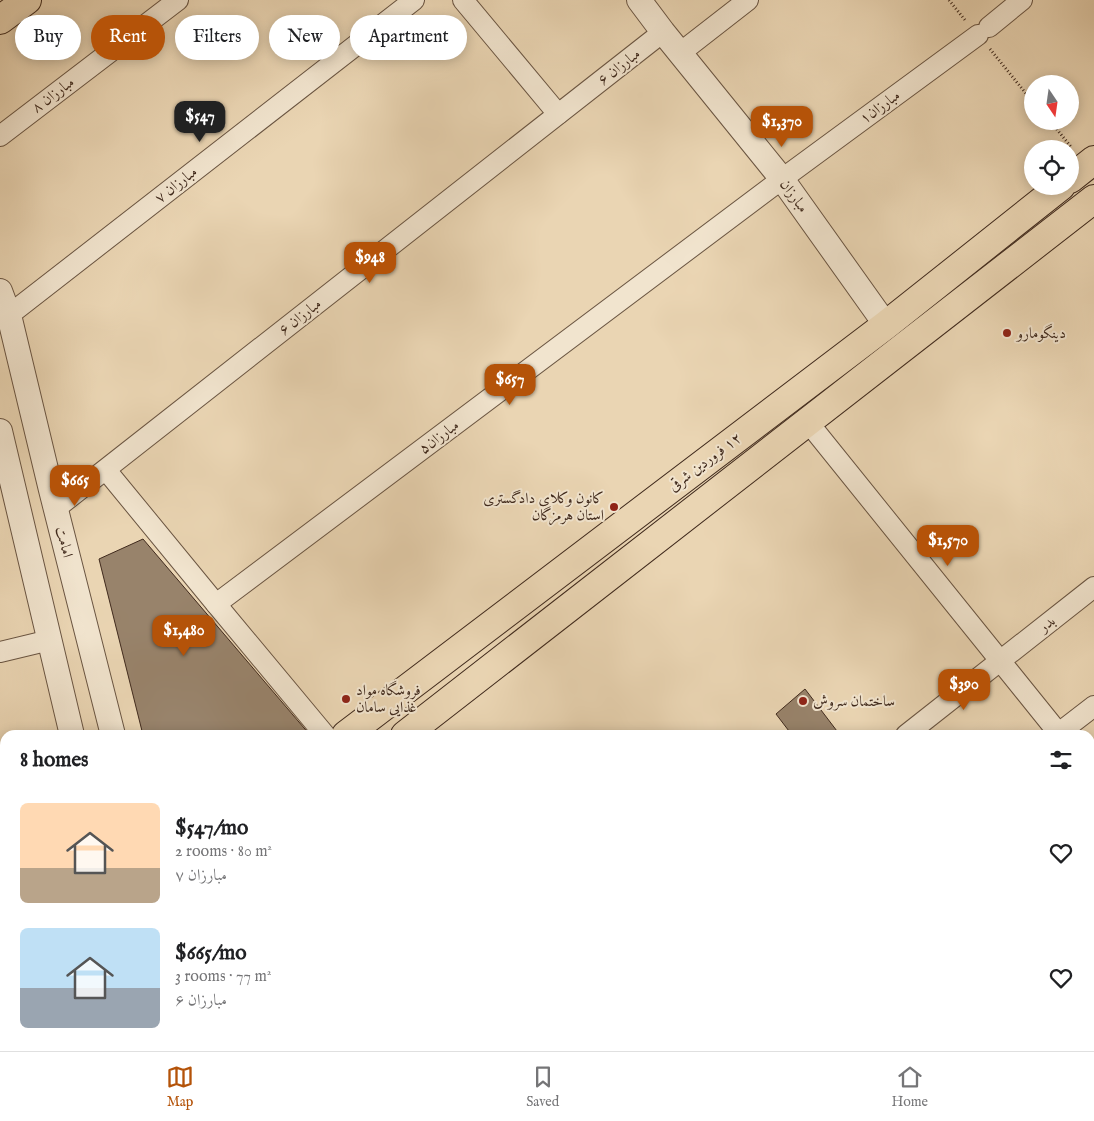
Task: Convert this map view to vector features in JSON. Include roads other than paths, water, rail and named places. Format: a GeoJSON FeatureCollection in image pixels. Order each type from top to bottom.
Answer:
{"type":"FeatureCollection","features":[{"type":"Feature","properties":{"kind":"main road"},"geometry":{"type":"LineString","coordinates":[[0,20],[26,0]]}},
{"type":"Feature","properties":{"kind":"main road","name":"١٢ فروردین شرقی"},"geometry":{"type":"LineString","coordinates":[[353,730],[886,325],[1050,195]]}},
{"type":"Feature","properties":{"kind":"main road","name":"١٢ فروردین شرقی"},"geometry":{"type":"LineString","coordinates":[[411,730],[1094,198]]}},
{"type":"Feature","properties":{"kind":"street","name":"مبارزان ۸"},"geometry":{"type":"LineString","coordinates":[[0,136],[178,0]]}},
{"type":"Feature","properties":{"kind":"street","name":"مبارزان ۷"},"geometry":{"type":"LineString","coordinates":[[9,315],[414,0]]}},
{"type":"Feature","properties":{"kind":"street"},"geometry":{"type":"LineString","coordinates":[[463,0],[558,114]]}},
{"type":"Feature","properties":{"kind":"street","name":"مبارزان"},"geometry":{"type":"LineString","coordinates":[[640,0],[663,32],[782,179],[886,325]]}},
{"type":"Feature","properties":{"kind":"street"},"geometry":{"type":"LineString","coordinates":[[680,53],[748,0]]}},
{"type":"Feature","properties":{"kind":"street","name":"مبارزان۱"},"geometry":{"type":"LineString","coordinates":[[782,179],[984,31],[1022,0]]}},
{"type":"Feature","properties":{"kind":"street","name":"مبارزان ۶"},"geometry":{"type":"LineString","coordinates":[[56,509],[663,32]]}},
{"type":"Feature","properties":{"kind":"street","name":"مبارزان۵"},"geometry":{"type":"LineString","coordinates":[[216,604],[782,179]]}},
{"type":"Feature","properties":{"kind":"street","name":"امامت"},"geometry":{"type":"LineString","coordinates":[[0,291],[9,315],[112,730]]}},
{"type":"Feature","properties":{"kind":"street"},"geometry":{"type":"LineString","coordinates":[[807,421],[1056,730]]}},
{"type":"Feature","properties":{"kind":"street"},"geometry":{"type":"LineString","coordinates":[[0,431],[7,492],[50,640],[71,730]]}},
{"type":"Feature","properties":{"kind":"street"},"geometry":{"type":"LineString","coordinates":[[106,470],[321,730]]}},
{"type":"Feature","properties":{"kind":"street","name":"بدر"},"geometry":{"type":"LineString","coordinates":[[912,730],[1094,587]]}},
{"type":"Feature","properties":{"kind":"street"},"geometry":{"type":"LineString","coordinates":[[0,652],[50,640]]}},
{"type":"Feature","properties":{"kind":"street"},"geometry":{"type":"LineString","coordinates":[[1064,730],[1094,706]]}},
{"type":"Feature","properties":{"kind":"place","name":"دینگومارو"},"geometry":{"type":"Point","coordinates":[1007,333]}},
{"type":"Feature","properties":{"kind":"place","name":"کانون وکلای دادگستری استان هرمزگان"},"geometry":{"type":"Point","coordinates":[614,507]}},
{"type":"Feature","properties":{"kind":"place","name":"فروشگاه مواد غذایی سامان"},"geometry":{"type":"Point","coordinates":[346,699]}},
{"type":"Feature","properties":{"kind":"place","name":"ساختمان سروش"},"geometry":{"type":"Point","coordinates":[803,701]}}]}
